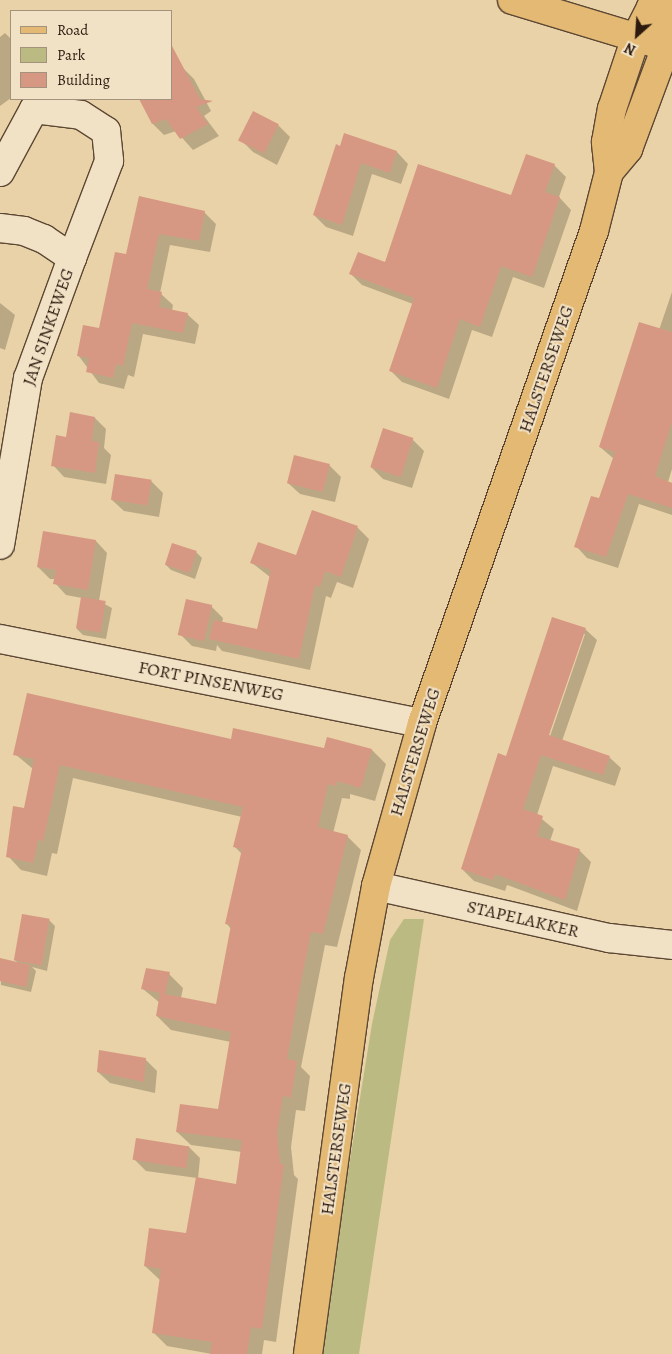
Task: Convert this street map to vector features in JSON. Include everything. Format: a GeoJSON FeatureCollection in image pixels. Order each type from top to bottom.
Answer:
{"type":"FeatureCollection","features":[{"type":"Feature","properties":{"kind":"main road"},"geometry":{"type":"LineString","coordinates":[[512,0],[669,48]]}},
{"type":"Feature","properties":{"kind":"main road","name":"HALSTERSEWEG"},"geometry":{"type":"LineString","coordinates":[[308,1354],[359,978],[376,886],[422,723],[543,382],[594,231],[609,172],[606,142],[612,109],[636,37],[651,7],[664,2],[668,18],[669,48],[628,149],[609,172]]}},
{"type":"Feature","properties":{"kind":"street","name":"JAN SINKEWEG"},"geometry":{"type":"LineString","coordinates":[[0,172],[34,109],[81,115],[106,131],[109,160],[28,378],[0,545]]}},
{"type":"Feature","properties":{"kind":"street","name":"JAN SINKEWEG"},"geometry":{"type":"LineString","coordinates":[[0,228],[24,231],[44,238],[72,258]]}},
{"type":"Feature","properties":{"kind":"street","name":"FORT PINSENWEG"},"geometry":{"type":"LineString","coordinates":[[0,639],[422,723]]}},
{"type":"Feature","properties":{"kind":"street","name":"STAPELAKKER"},"geometry":{"type":"LineString","coordinates":[[376,886],[609,938],[672,945]]}},
{"type":"Feature","properties":{"kind":"green space"},"geometry":{"type":"Polygon","coordinates":[[[404,919],[424,919],[359,1354],[323,1354],[338,1234],[372,1024],[390,940],[404,919]]]}},
{"type":"Feature","properties":{"kind":"building"},"geometry":{"type":"Polygon","coordinates":[[[172,46],[200,99],[213,101],[196,107],[208,124],[180,139],[166,119],[152,124],[140,100],[172,100],[172,46]]]}},
{"type":"Feature","properties":{"kind":"building"},"geometry":{"type":"Polygon","coordinates":[[[253,111],[279,124],[264,154],[238,140],[253,111]]]}},
{"type":"Feature","properties":{"kind":"building"},"geometry":{"type":"Polygon","coordinates":[[[344,133],[397,151],[390,173],[361,163],[342,225],[313,215],[336,144],[340,146],[344,133]]]}},
{"type":"Feature","properties":{"kind":"building"},"geometry":{"type":"Polygon","coordinates":[[[526,154],[555,164],[545,192],[560,197],[532,277],[501,266],[480,327],[460,319],[437,388],[389,371],[414,298],[349,274],[358,252],[385,262],[418,164],[511,195],[526,154]]]}},
{"type":"Feature","properties":{"kind":"building"},"geometry":{"type":"Polygon","coordinates":[[[139,196],[205,211],[199,241],[159,234],[147,289],[162,292],[159,307],[188,313],[183,333],[132,323],[123,366],[116,364],[113,378],[86,372],[89,358],[77,356],[83,325],[99,328],[115,252],[126,254],[139,196]]]}},
{"type":"Feature","properties":{"kind":"building"},"geometry":{"type":"Polygon","coordinates":[[[639,322],[672,332],[672,422],[655,476],[672,483],[672,508],[628,494],[606,557],[574,547],[591,496],[599,498],[615,452],[599,447],[639,322]]]}},
{"type":"Feature","properties":{"kind":"building"},"geometry":{"type":"Polygon","coordinates":[[[70,412],[95,417],[92,441],[99,442],[95,473],[51,466],[56,435],[66,437],[70,412]]]}},
{"type":"Feature","properties":{"kind":"building"},"geometry":{"type":"Polygon","coordinates":[[[383,428],[413,438],[401,477],[370,467],[383,428]]]}},
{"type":"Feature","properties":{"kind":"building"},"geometry":{"type":"Polygon","coordinates":[[[294,455],[330,464],[323,492],[287,483],[294,455]]]}},
{"type":"Feature","properties":{"kind":"building"},"geometry":{"type":"Polygon","coordinates":[[[115,474],[152,480],[147,505],[111,500],[115,474]]]}},
{"type":"Feature","properties":{"kind":"building"},"geometry":{"type":"Polygon","coordinates":[[[312,510],[358,526],[341,577],[325,571],[320,587],[315,585],[299,659],[209,639],[214,620],[257,629],[271,570],[250,563],[258,542],[296,555],[312,510]]]}},
{"type":"Feature","properties":{"kind":"building"},"geometry":{"type":"Polygon","coordinates":[[[43,531],[96,540],[88,590],[53,584],[56,570],[37,567],[43,531]]]}},
{"type":"Feature","properties":{"kind":"building"},"geometry":{"type":"Polygon","coordinates":[[[172,543],[197,551],[190,573],[165,565],[172,543]]]}},
{"type":"Feature","properties":{"kind":"building"},"geometry":{"type":"Polygon","coordinates":[[[81,597],[106,601],[101,633],[76,629],[81,597]]]}},
{"type":"Feature","properties":{"kind":"building"},"geometry":{"type":"Polygon","coordinates":[[[186,599],[212,605],[204,641],[178,635],[186,599]]]}},
{"type":"Feature","properties":{"kind":"building"},"geometry":{"type":"Polygon","coordinates":[[[552,617],[586,628],[549,735],[610,756],[603,775],[541,755],[523,809],[543,816],[537,836],[580,849],[565,900],[495,874],[493,880],[461,869],[498,753],[506,756],[552,617]]]}},
{"type":"Feature","properties":{"kind":"building"},"geometry":{"type":"Polygon","coordinates":[[[27,693],[231,739],[233,728],[324,748],[327,737],[372,749],[361,788],[337,781],[336,786],[328,784],[318,827],[348,835],[323,934],[311,932],[298,997],[287,1059],[297,1061],[291,1098],[283,1096],[277,1132],[280,1164],[284,1164],[262,1329],[251,1327],[247,1354],[210,1354],[212,1342],[152,1333],[161,1269],[144,1266],[149,1228],[186,1233],[196,1177],[236,1184],[242,1140],[176,1132],[180,1104],[218,1109],[231,1032],[156,1016],[160,993],[141,989],[146,968],[170,972],[165,994],[216,1004],[231,925],[225,924],[242,849],[233,847],[243,807],[60,765],[43,841],[38,840],[33,863],[6,857],[13,806],[24,808],[34,759],[13,755],[27,693]]]}},
{"type":"Feature","properties":{"kind":"building"},"geometry":{"type":"Polygon","coordinates":[[[22,914],[50,919],[41,965],[14,960],[22,914]]]}},
{"type":"Feature","properties":{"kind":"building"},"geometry":{"type":"Polygon","coordinates":[[[0,958],[30,965],[26,987],[0,981],[0,958]]]}},
{"type":"Feature","properties":{"kind":"building"},"geometry":{"type":"Polygon","coordinates":[[[99,1050],[146,1058],[144,1082],[97,1072],[99,1050]]]}},
{"type":"Feature","properties":{"kind":"building"},"geometry":{"type":"Polygon","coordinates":[[[136,1138],[189,1146],[186,1168],[133,1160],[136,1138]]]}}]}
